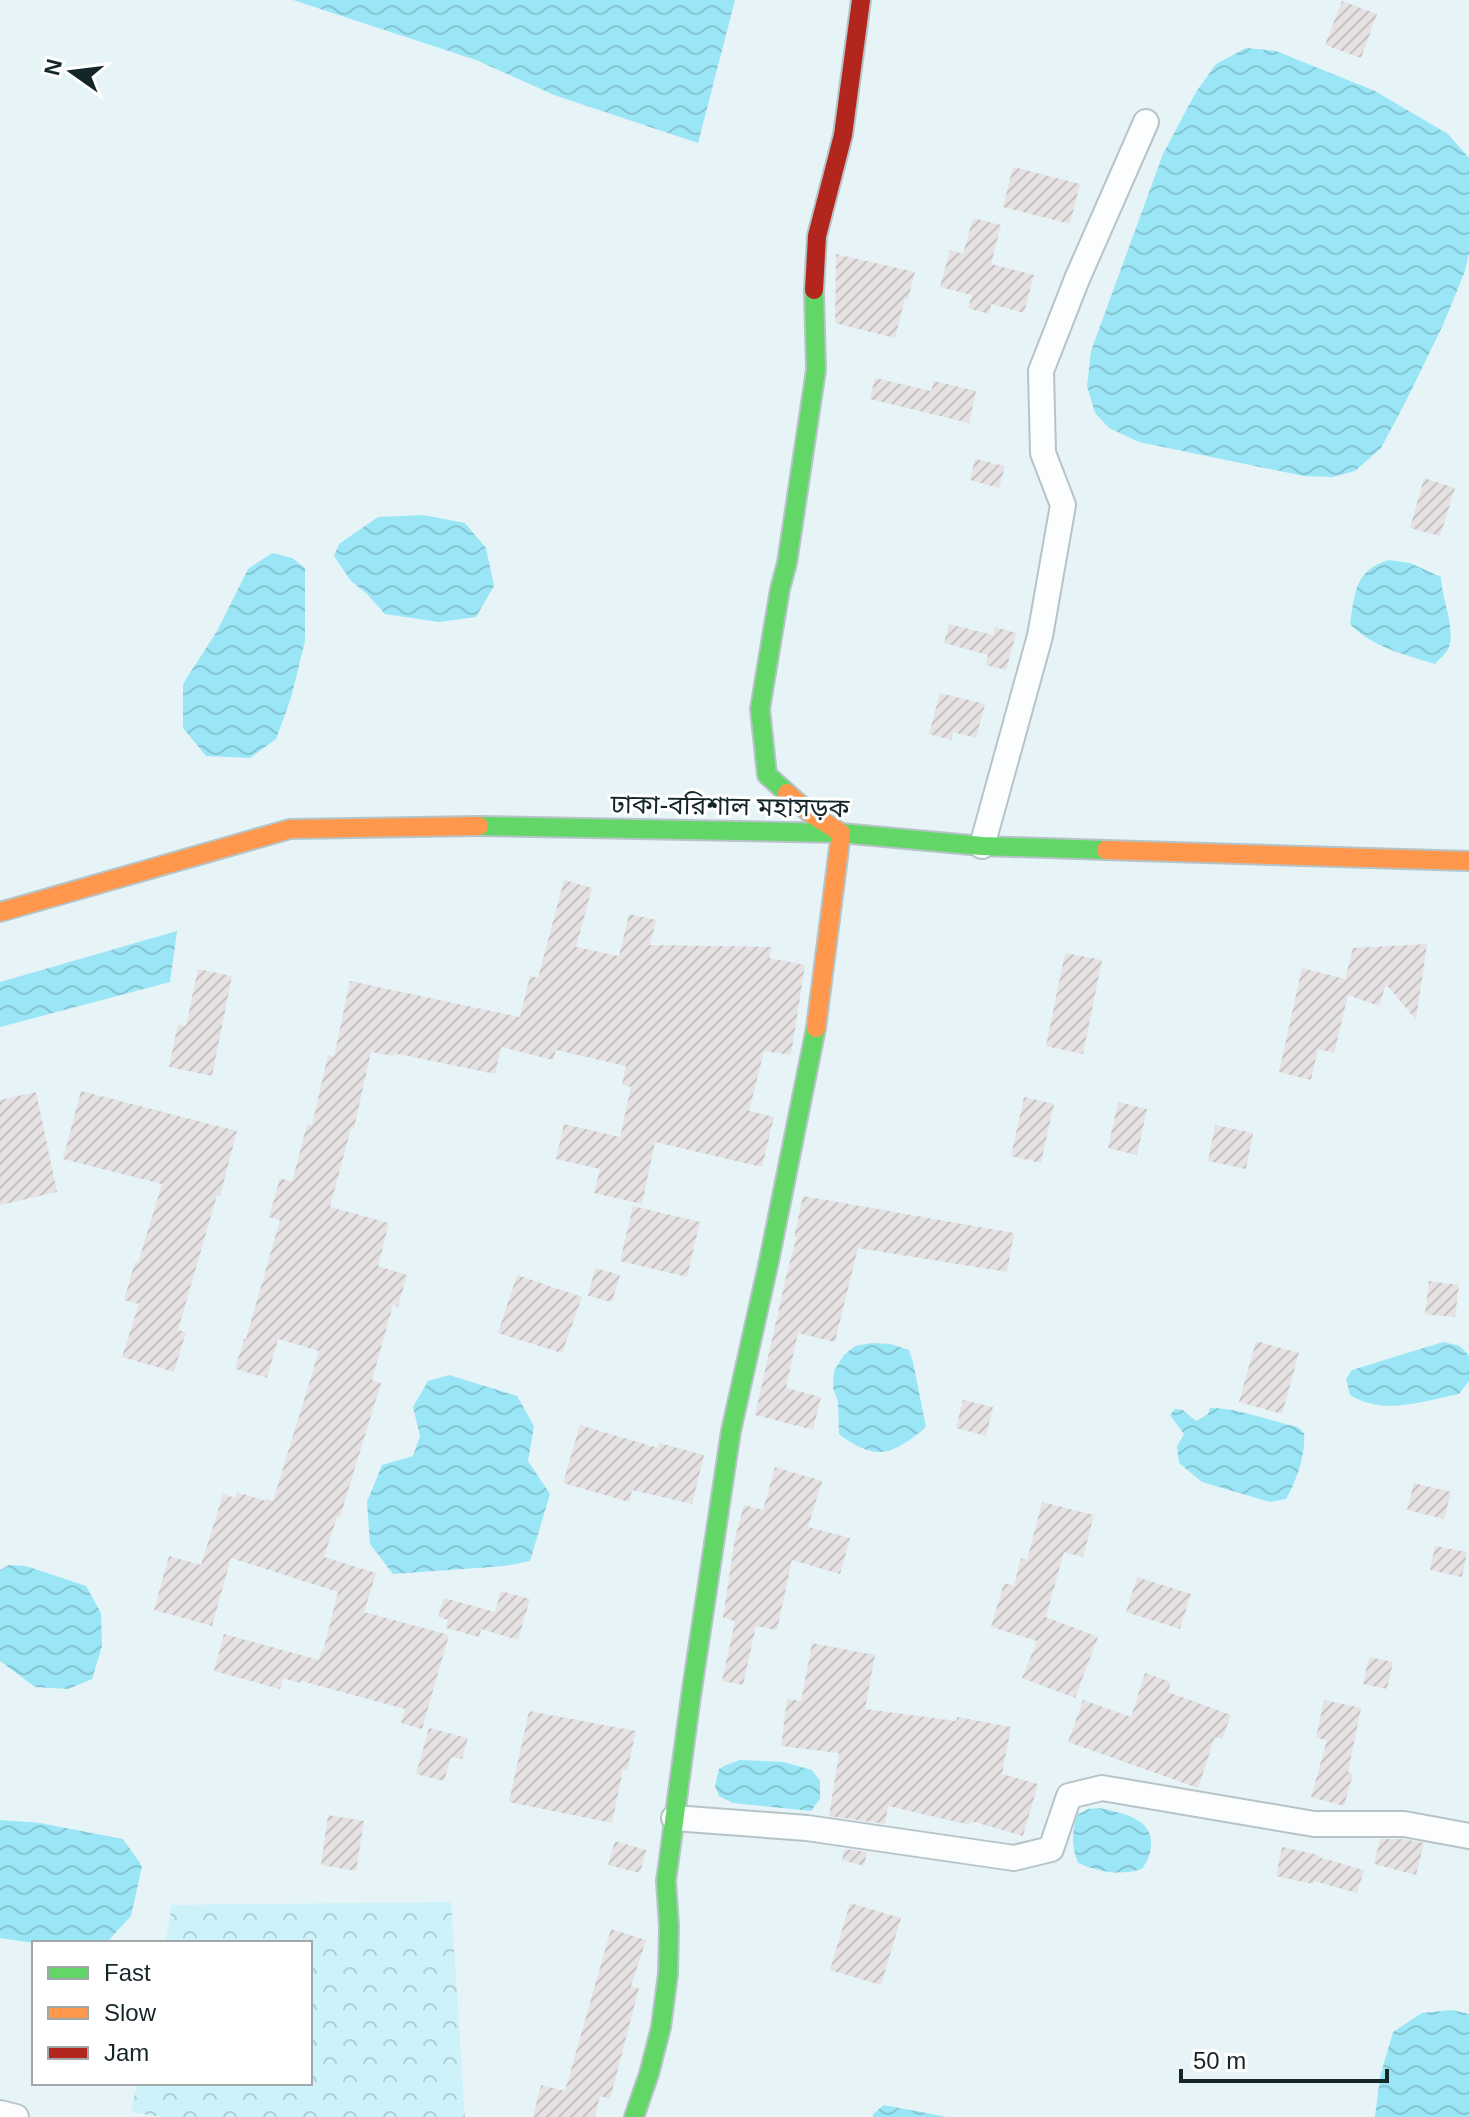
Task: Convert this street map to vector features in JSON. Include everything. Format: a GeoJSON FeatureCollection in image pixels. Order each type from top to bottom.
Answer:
{"type":"FeatureCollection","features":[{"type":"Feature","properties":{"kind":"main road"},"geometry":{"type":"LineString","coordinates":[[634,2117],[661,2027],[668,1974],[666,1881],[731,1431],[819,1015],[841,833],[810,813],[767,775],[760,709],[787,563],[816,370],[814,300],[817,236],[843,135],[861,0]]}},
{"type":"Feature","properties":{"kind":"main road","name":"ঢাকা-বরিশাল মহাসড়ক"},"geometry":{"type":"LineString","coordinates":[[0,912],[290,829],[470,826],[841,833],[982,846],[1469,861]]}},
{"type":"Feature","properties":{"kind":"street"},"geometry":{"type":"LineString","coordinates":[[982,846],[1040,636],[1063,505],[1043,453],[1041,371],[1077,279],[1146,122]]}},
{"type":"Feature","properties":{"kind":"street"},"geometry":{"type":"LineString","coordinates":[[674,1818],[807,1828],[1014,1858],[1051,1849],[1069,1796],[1102,1788],[1314,1824],[1404,1824],[1469,1836]]}},
{"type":"Feature","properties":{"kind":"street"},"geometry":{"type":"LineString","coordinates":[[0,2113],[16,2117]]}},
{"type":"Feature","properties":{"kind":"green space"},"geometry":{"type":"Polygon","coordinates":[[[451,1902],[465,2117],[161,2117],[131,2112],[137,2085],[312,2085],[312,1941],[165,1941],[172,1905],[451,1902]]]}},
{"type":"Feature","properties":{"kind":"water"},"geometry":{"type":"Polygon","coordinates":[[[293,0],[735,0],[698,143],[554,95],[476,60],[293,0]]]}},
{"type":"Feature","properties":{"kind":"water"},"geometry":{"type":"Polygon","coordinates":[[[1246,48],[1276,51],[1375,91],[1448,134],[1469,158],[1469,253],[1443,325],[1381,448],[1355,471],[1333,477],[1304,476],[1139,442],[1109,428],[1095,413],[1087,386],[1091,351],[1163,154],[1196,92],[1216,64],[1246,48]]]}},
{"type":"Feature","properties":{"kind":"water"},"geometry":{"type":"Polygon","coordinates":[[[423,515],[465,523],[486,548],[494,586],[476,617],[439,622],[385,614],[351,581],[334,556],[339,544],[378,517],[423,515]]]}},
{"type":"Feature","properties":{"kind":"water"},"geometry":{"type":"Polygon","coordinates":[[[272,553],[292,558],[305,568],[305,641],[291,698],[276,739],[250,758],[206,756],[183,728],[183,684],[217,631],[248,569],[272,553]]]}},
{"type":"Feature","properties":{"kind":"water"},"geometry":{"type":"Polygon","coordinates":[[[1389,560],[1410,563],[1441,577],[1451,633],[1447,651],[1435,664],[1368,639],[1350,624],[1358,584],[1369,570],[1389,560]]]}},
{"type":"Feature","properties":{"kind":"water"},"geometry":{"type":"Polygon","coordinates":[[[177,931],[170,982],[0,1027],[0,982],[177,931]]]}},
{"type":"Feature","properties":{"kind":"water"},"geometry":{"type":"Polygon","coordinates":[[[1443,1342],[1460,1346],[1469,1356],[1469,1381],[1459,1394],[1390,1406],[1376,1405],[1350,1395],[1346,1379],[1352,1370],[1443,1342]]]}},
{"type":"Feature","properties":{"kind":"water"},"geometry":{"type":"Polygon","coordinates":[[[872,1343],[909,1350],[926,1427],[899,1446],[881,1452],[858,1446],[839,1434],[838,1401],[833,1388],[834,1371],[844,1355],[855,1346],[872,1343]]]}},
{"type":"Feature","properties":{"kind":"water"},"geometry":{"type":"Polygon","coordinates":[[[449,1375],[517,1396],[534,1426],[528,1461],[550,1494],[530,1561],[505,1566],[393,1574],[370,1544],[367,1502],[382,1465],[413,1456],[420,1436],[413,1407],[428,1381],[449,1375]]]}},
{"type":"Feature","properties":{"kind":"water"},"geometry":{"type":"Polygon","coordinates":[[[1210,1408],[1254,1415],[1298,1427],[1304,1433],[1300,1468],[1286,1499],[1270,1502],[1202,1482],[1179,1463],[1177,1446],[1184,1434],[1170,1415],[1175,1409],[1183,1410],[1196,1421],[1208,1414],[1210,1408]]]}},
{"type":"Feature","properties":{"kind":"water"},"geometry":{"type":"Polygon","coordinates":[[[9,1565],[26,1566],[86,1586],[101,1613],[102,1646],[92,1679],[68,1689],[35,1687],[0,1661],[0,1570],[9,1565]]]}},
{"type":"Feature","properties":{"kind":"water"},"geometry":{"type":"Polygon","coordinates":[[[740,1760],[783,1762],[812,1770],[820,1781],[820,1799],[811,1811],[733,1803],[719,1796],[715,1786],[719,1769],[740,1760]]]}},
{"type":"Feature","properties":{"kind":"water"},"geometry":{"type":"Polygon","coordinates":[[[1100,1808],[1134,1818],[1147,1829],[1151,1849],[1142,1869],[1110,1872],[1078,1863],[1073,1839],[1077,1815],[1088,1809],[1100,1808]]]}},
{"type":"Feature","properties":{"kind":"water"},"geometry":{"type":"Polygon","coordinates":[[[0,1820],[40,1823],[123,1839],[142,1866],[131,1916],[108,1941],[32,1943],[0,1938],[0,1820]]]}},
{"type":"Feature","properties":{"kind":"water"},"geometry":{"type":"Polygon","coordinates":[[[1452,2010],[1469,2014],[1469,2117],[1375,2117],[1380,2077],[1393,2032],[1422,2013],[1452,2010]]]}},
{"type":"Feature","properties":{"kind":"water"},"geometry":{"type":"Polygon","coordinates":[[[884,2105],[947,2117],[873,2117],[884,2105]]]}},
{"type":"Feature","properties":{"kind":"building"},"geometry":{"type":"Polygon","coordinates":[[[1342,1],[1377,14],[1361,58],[1325,45],[1342,1]]]}},
{"type":"Feature","properties":{"kind":"building"},"geometry":{"type":"Polygon","coordinates":[[[1013,167],[1080,184],[1070,224],[1003,207],[1013,167]]]}},
{"type":"Feature","properties":{"kind":"building"},"geometry":{"type":"Polygon","coordinates":[[[973,218],[1001,225],[991,264],[1034,275],[1024,313],[991,304],[989,314],[968,308],[972,295],[940,287],[950,250],[963,254],[973,218]]]}},
{"type":"Feature","properties":{"kind":"building"},"geometry":{"type":"Polygon","coordinates":[[[836,254],[915,272],[895,338],[835,323],[836,254]]]}},
{"type":"Feature","properties":{"kind":"building"},"geometry":{"type":"Polygon","coordinates":[[[875,378],[931,391],[934,381],[976,391],[969,423],[870,399],[875,378]]]}},
{"type":"Feature","properties":{"kind":"building"},"geometry":{"type":"Polygon","coordinates":[[[975,459],[1005,466],[999,488],[970,480],[975,459]]]}},
{"type":"Feature","properties":{"kind":"building"},"geometry":{"type":"Polygon","coordinates":[[[1424,478],[1455,488],[1440,536],[1410,528],[1424,478]]]}},
{"type":"Feature","properties":{"kind":"building"},"geometry":{"type":"Polygon","coordinates":[[[949,624],[993,635],[995,627],[1016,633],[1006,670],[985,665],[988,655],[944,643],[949,624]]]}},
{"type":"Feature","properties":{"kind":"building"},"geometry":{"type":"Polygon","coordinates":[[[940,693],[985,704],[976,738],[953,732],[952,740],[929,734],[940,693]]]}},
{"type":"Feature","properties":{"kind":"building"},"geometry":{"type":"Polygon","coordinates":[[[564,880],[592,888],[576,947],[619,956],[629,914],[656,920],[650,945],[772,947],[769,958],[805,965],[791,1055],[764,1051],[749,1111],[774,1117],[762,1167],[655,1142],[642,1204],[594,1193],[600,1169],[556,1159],[564,1124],[620,1137],[631,1087],[622,1085],[626,1066],[556,1050],[553,1060],[501,1047],[495,1074],[394,1053],[393,1056],[371,1052],[354,1128],[351,1128],[330,1207],[389,1223],[378,1266],[407,1275],[398,1307],[393,1305],[372,1380],[381,1383],[340,1517],[337,1517],[324,1557],[376,1573],[364,1612],[449,1635],[422,1729],[401,1723],[405,1709],[301,1681],[283,1678],[280,1689],[214,1671],[224,1634],[319,1660],[338,1592],[231,1558],[212,1626],[154,1610],[169,1556],[201,1565],[223,1494],[235,1498],[237,1492],[273,1501],[319,1351],[278,1339],[267,1378],[235,1369],[280,1220],[269,1217],[280,1178],[292,1182],[307,1124],[312,1125],[328,1055],[334,1057],[350,981],[520,1017],[530,976],[538,978],[564,880]]]}},
{"type":"Feature","properties":{"kind":"building"},"geometry":{"type":"Polygon","coordinates":[[[1427,944],[1416,1020],[1386,984],[1379,1006],[1348,995],[1334,1053],[1318,1049],[1311,1080],[1279,1072],[1302,968],[1345,979],[1353,948],[1427,944]]]}},
{"type":"Feature","properties":{"kind":"building"},"geometry":{"type":"Polygon","coordinates":[[[1065,953],[1102,960],[1083,1054],[1046,1046],[1065,953]]]}},
{"type":"Feature","properties":{"kind":"building"},"geometry":{"type":"Polygon","coordinates":[[[198,969],[232,976],[212,1076],[169,1067],[178,1024],[186,1026],[198,969]]]}},
{"type":"Feature","properties":{"kind":"building"},"geometry":{"type":"Polygon","coordinates":[[[81,1091],[237,1131],[178,1330],[186,1332],[174,1372],[122,1357],[139,1304],[124,1300],[162,1184],[63,1159],[81,1091]]]}},
{"type":"Feature","properties":{"kind":"building"},"geometry":{"type":"Polygon","coordinates":[[[36,1092],[57,1192],[0,1205],[0,1100],[36,1092]]]}},
{"type":"Feature","properties":{"kind":"building"},"geometry":{"type":"Polygon","coordinates":[[[1024,1097],[1054,1104],[1041,1163],[1011,1156],[1024,1097]]]}},
{"type":"Feature","properties":{"kind":"building"},"geometry":{"type":"Polygon","coordinates":[[[1118,1102],[1147,1109],[1137,1155],[1108,1148],[1118,1102]]]}},
{"type":"Feature","properties":{"kind":"building"},"geometry":{"type":"Polygon","coordinates":[[[1215,1125],[1253,1133],[1246,1169],[1208,1161],[1215,1125]]]}},
{"type":"Feature","properties":{"kind":"building"},"geometry":{"type":"Polygon","coordinates":[[[803,1196],[1014,1233],[1007,1272],[858,1248],[835,1342],[798,1333],[786,1388],[821,1397],[813,1430],[755,1415],[797,1237],[794,1237],[803,1196]]]}},
{"type":"Feature","properties":{"kind":"building"},"geometry":{"type":"Polygon","coordinates":[[[633,1206],[700,1222],[687,1277],[620,1261],[633,1206]]]}},
{"type":"Feature","properties":{"kind":"building"},"geometry":{"type":"Polygon","coordinates":[[[595,1268],[620,1275],[612,1302],[588,1296],[595,1268]]]}},
{"type":"Feature","properties":{"kind":"building"},"geometry":{"type":"Polygon","coordinates":[[[517,1275],[582,1297],[562,1353],[498,1333],[517,1275]]]}},
{"type":"Feature","properties":{"kind":"building"},"geometry":{"type":"Polygon","coordinates":[[[1429,1281],[1459,1285],[1455,1317],[1425,1314],[1429,1281]]]}},
{"type":"Feature","properties":{"kind":"building"},"geometry":{"type":"Polygon","coordinates":[[[1256,1341],[1299,1353],[1282,1414],[1239,1402],[1256,1341]]]}},
{"type":"Feature","properties":{"kind":"building"},"geometry":{"type":"Polygon","coordinates":[[[963,1400],[993,1407],[986,1436],[956,1428],[963,1400]]]}},
{"type":"Feature","properties":{"kind":"building"},"geometry":{"type":"Polygon","coordinates":[[[580,1425],[658,1448],[659,1443],[704,1455],[692,1504],[632,1490],[629,1502],[563,1483],[580,1425]]]}},
{"type":"Feature","properties":{"kind":"building"},"geometry":{"type":"Polygon","coordinates":[[[775,1467],[822,1481],[808,1527],[850,1538],[840,1574],[792,1560],[777,1630],[756,1626],[743,1685],[722,1681],[735,1621],[723,1618],[735,1538],[744,1505],[763,1510],[775,1467]]]}},
{"type":"Feature","properties":{"kind":"building"},"geometry":{"type":"Polygon","coordinates":[[[1414,1483],[1451,1492],[1444,1519],[1407,1510],[1414,1483]]]}},
{"type":"Feature","properties":{"kind":"building"},"geometry":{"type":"Polygon","coordinates":[[[1042,1502],[1094,1515],[1083,1557],[1064,1552],[1046,1617],[1098,1637],[1075,1698],[1022,1678],[1037,1641],[991,1627],[1004,1583],[1014,1586],[1021,1558],[1027,1560],[1042,1502]]]}},
{"type":"Feature","properties":{"kind":"building"},"geometry":{"type":"Polygon","coordinates":[[[1435,1546],[1467,1552],[1462,1577],[1430,1570],[1435,1546]]]}},
{"type":"Feature","properties":{"kind":"building"},"geometry":{"type":"Polygon","coordinates":[[[1137,1577],[1191,1594],[1180,1629],[1126,1612],[1137,1577]]]}},
{"type":"Feature","properties":{"kind":"building"},"geometry":{"type":"Polygon","coordinates":[[[501,1591],[530,1599],[518,1640],[481,1629],[479,1637],[446,1628],[448,1620],[438,1617],[444,1598],[495,1612],[501,1591]]]}},
{"type":"Feature","properties":{"kind":"building"},"geometry":{"type":"Polygon","coordinates":[[[812,1643],[875,1655],[865,1709],[956,1721],[957,1717],[1011,1727],[1002,1774],[1038,1784],[1023,1836],[971,1821],[970,1825],[888,1806],[885,1824],[829,1816],[839,1753],[781,1746],[787,1699],[801,1701],[812,1643]]]}},
{"type":"Feature","properties":{"kind":"building"},"geometry":{"type":"Polygon","coordinates":[[[1369,1657],[1393,1662],[1387,1689],[1363,1684],[1369,1657]]]}},
{"type":"Feature","properties":{"kind":"building"},"geometry":{"type":"Polygon","coordinates":[[[1145,1673],[1171,1682],[1168,1692],[1231,1715],[1222,1739],[1215,1737],[1198,1788],[1068,1742],[1083,1700],[1131,1717],[1145,1673]]]}},
{"type":"Feature","properties":{"kind":"building"},"geometry":{"type":"Polygon","coordinates":[[[1324,1700],[1361,1708],[1348,1772],[1353,1774],[1344,1806],[1311,1797],[1327,1740],[1316,1738],[1324,1700]]]}},
{"type":"Feature","properties":{"kind":"building"},"geometry":{"type":"Polygon","coordinates":[[[529,1711],[636,1731],[627,1771],[623,1770],[612,1823],[509,1802],[529,1711]]]}},
{"type":"Feature","properties":{"kind":"building"},"geometry":{"type":"Polygon","coordinates":[[[429,1728],[468,1738],[462,1759],[451,1757],[444,1781],[416,1774],[429,1728]]]}},
{"type":"Feature","properties":{"kind":"building"},"geometry":{"type":"Polygon","coordinates":[[[328,1815],[364,1821],[356,1871],[321,1865],[328,1815]]]}},
{"type":"Feature","properties":{"kind":"building"},"geometry":{"type":"Polygon","coordinates":[[[1380,1839],[1424,1843],[1416,1875],[1374,1864],[1380,1839]]]}},
{"type":"Feature","properties":{"kind":"building"},"geometry":{"type":"Polygon","coordinates":[[[615,1841],[646,1850],[640,1873],[608,1865],[615,1841]]]}},
{"type":"Feature","properties":{"kind":"building"},"geometry":{"type":"Polygon","coordinates":[[[1282,1847],[1364,1870],[1357,1893],[1314,1881],[1313,1884],[1276,1876],[1282,1847]]]}},
{"type":"Feature","properties":{"kind":"building"},"geometry":{"type":"Polygon","coordinates":[[[845,1849],[867,1852],[864,1866],[842,1860],[845,1849]]]}},
{"type":"Feature","properties":{"kind":"building"},"geometry":{"type":"Polygon","coordinates":[[[850,1903],[901,1918],[881,1985],[830,1970],[850,1903]]]}},
{"type":"Feature","properties":{"kind":"building"},"geometry":{"type":"Polygon","coordinates":[[[611,1929],[646,1940],[631,1986],[639,1988],[610,2099],[600,2096],[595,2117],[533,2117],[541,2085],[565,2091],[611,1929]]]}},
{"type":"Feature","properties":{"kind":"traffic: fast"},"geometry":{"type":"LineString","coordinates":[[787,793],[767,775],[760,709],[787,563],[816,370],[814,290]]}},
{"type":"Feature","properties":{"kind":"traffic: fast"},"geometry":{"type":"LineString","coordinates":[[479,826],[841,833],[982,846],[1106,850]]}},
{"type":"Feature","properties":{"kind":"traffic: fast"},"geometry":{"type":"LineString","coordinates":[[634,2117],[661,2027],[668,1974],[666,1881],[731,1431],[816,1028]]}},
{"type":"Feature","properties":{"kind":"traffic: slow"},"geometry":{"type":"LineString","coordinates":[[787,793],[841,833],[816,1028]]}},
{"type":"Feature","properties":{"kind":"traffic: slow"},"geometry":{"type":"LineString","coordinates":[[0,912],[290,829],[479,826]]}},
{"type":"Feature","properties":{"kind":"traffic: slow"},"geometry":{"type":"LineString","coordinates":[[1106,850],[1469,861]]}},
{"type":"Feature","properties":{"kind":"traffic: jam"},"geometry":{"type":"LineString","coordinates":[[814,290],[817,236],[843,135],[861,0]]}}]}
